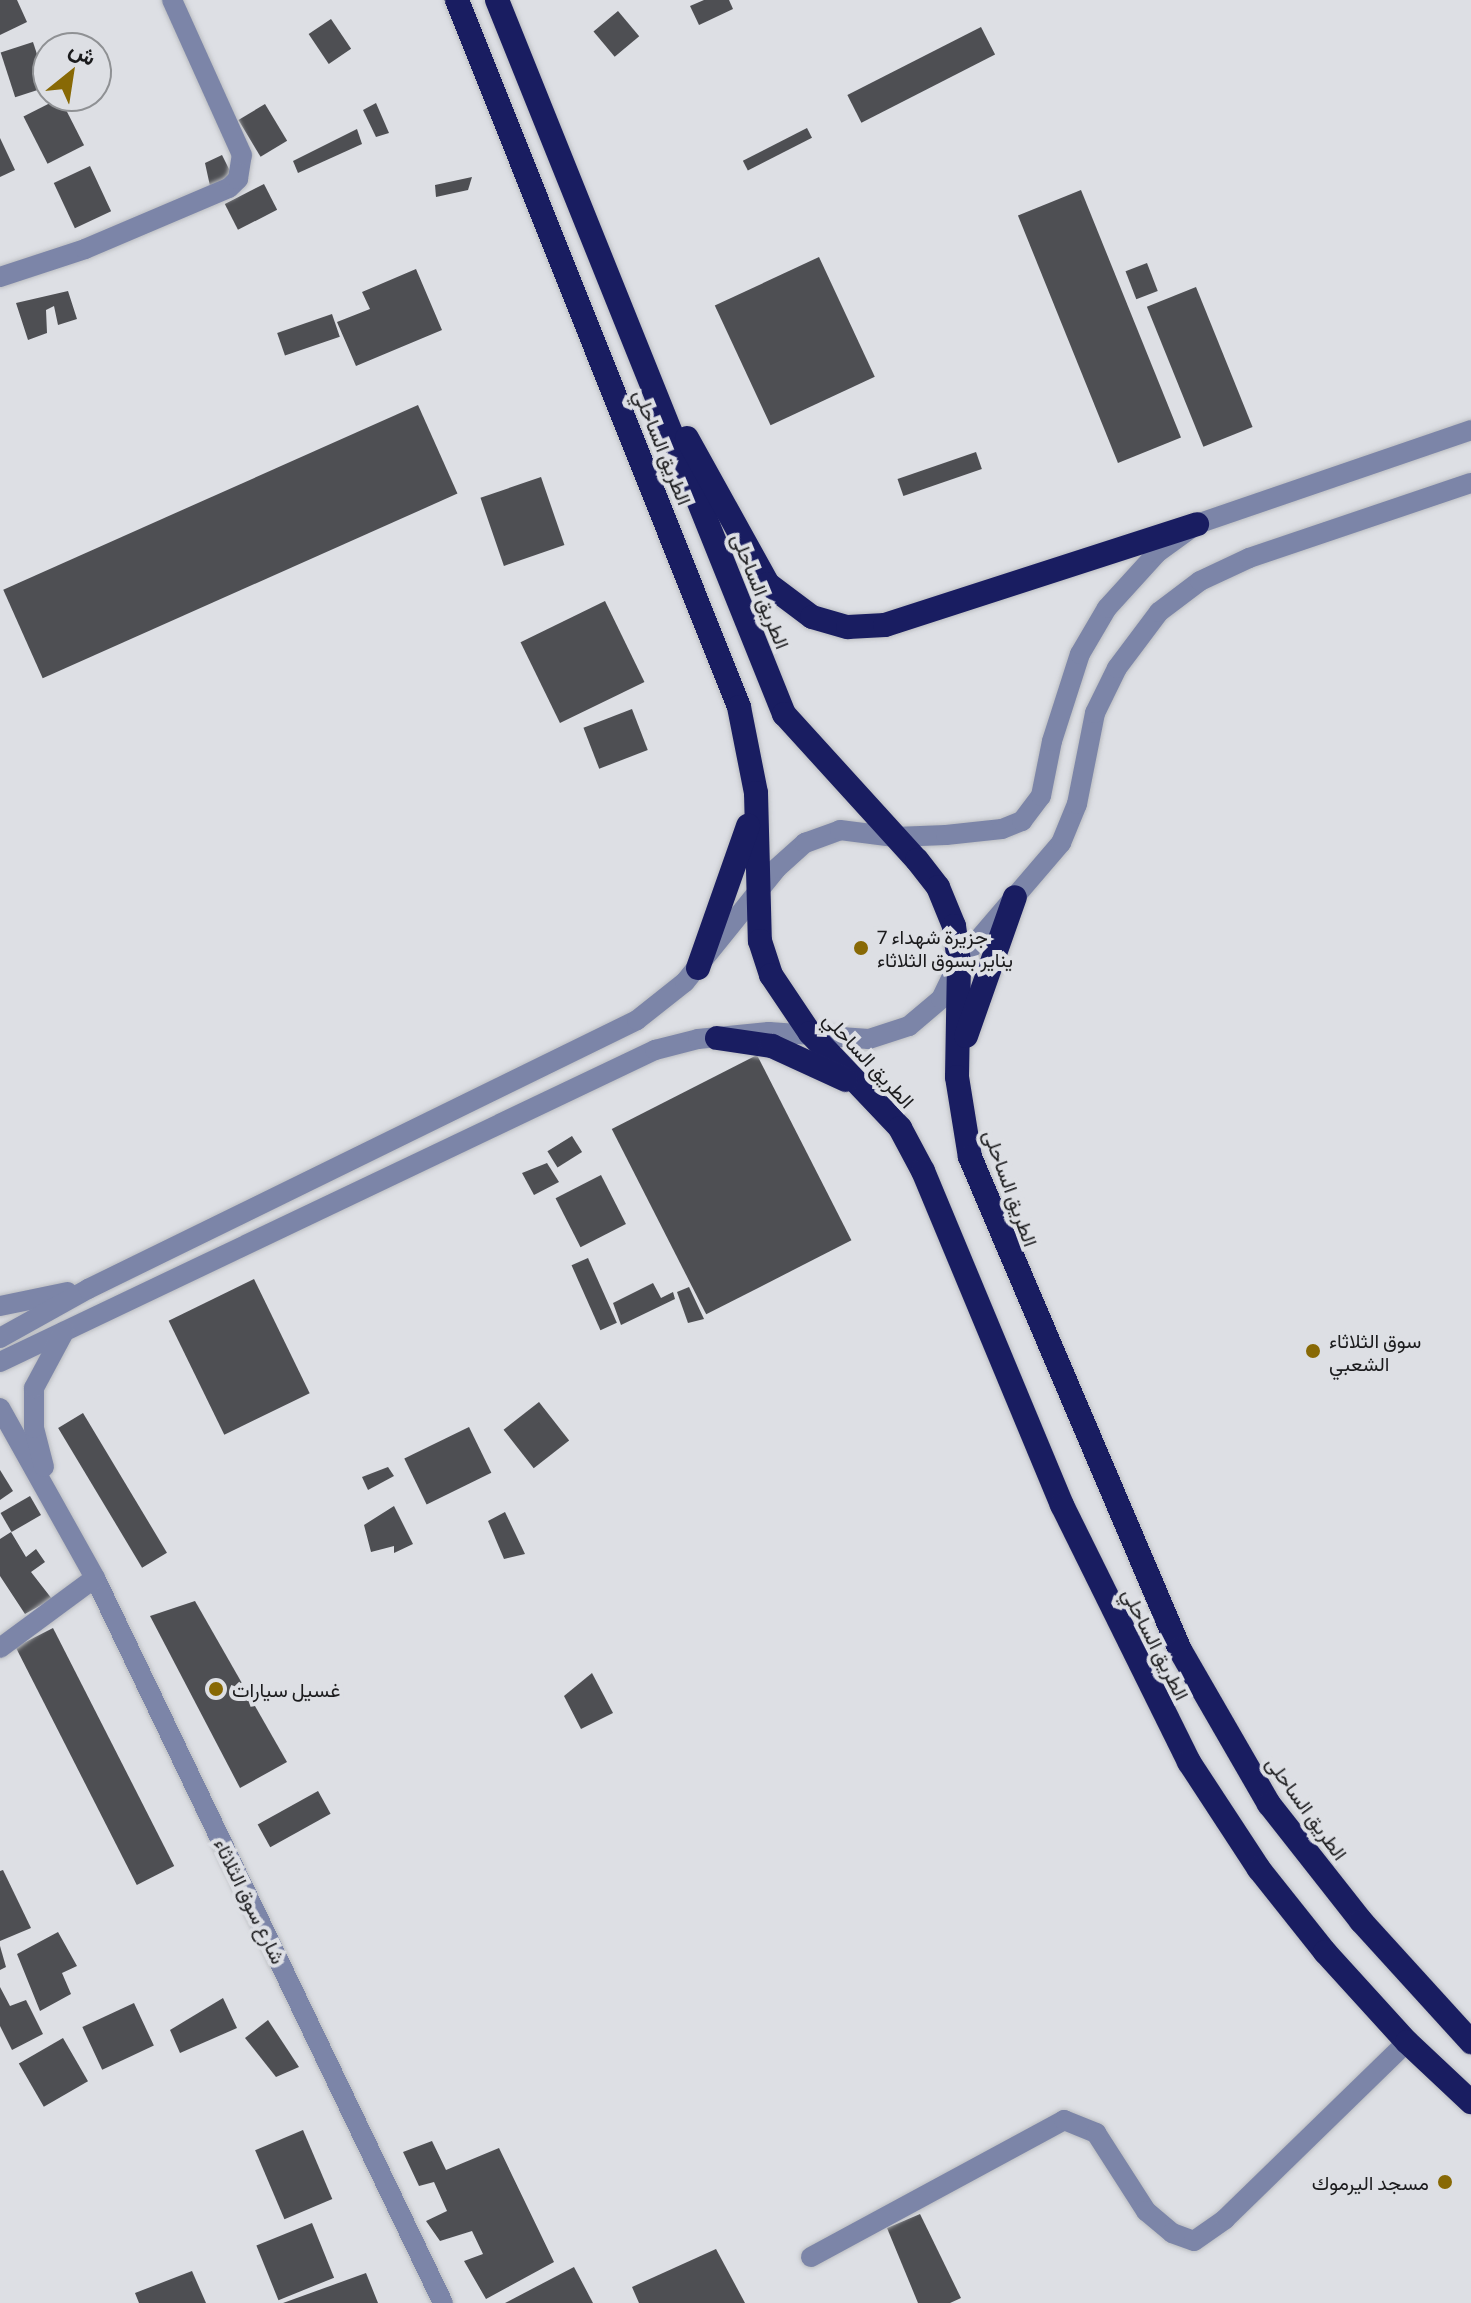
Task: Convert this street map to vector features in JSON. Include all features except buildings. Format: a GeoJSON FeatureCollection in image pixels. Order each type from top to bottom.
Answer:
{"type":"FeatureCollection","features":[{"type":"Feature","properties":{"kind":"highway","name":"الطريق الساحلي"},"geometry":{"type":"LineString","coordinates":[[457,0],[739,707],[756,793],[760,941],[771,975],[810,1033],[900,1128],[923,1171],[1062,1505],[1189,1762],[1259,1869],[1407,2042],[1471,2102]]}},
{"type":"Feature","properties":{"kind":"highway","name":"الطريق الساحلى"},"geometry":{"type":"LineString","coordinates":[[497,0],[784,714],[938,887],[954,926],[959,962],[957,1077],[970,1157],[1180,1650],[1269,1804],[1361,1921],[1471,2042]]}},
{"type":"Feature","properties":{"kind":"highway"},"geometry":{"type":"LineString","coordinates":[[652,385],[768,584],[795,608],[829,623],[885,625],[1197,524]]}},
{"type":"Feature","properties":{"kind":"highway"},"geometry":{"type":"LineString","coordinates":[[698,968],[731,884],[756,793]]}},
{"type":"Feature","properties":{"kind":"highway"},"geometry":{"type":"LineString","coordinates":[[957,1077],[986,967],[1015,897]]}},
{"type":"Feature","properties":{"kind":"highway"},"geometry":{"type":"LineString","coordinates":[[717,1038],[783,1050],[870,1094]]}},
{"type":"Feature","properties":{"kind":"street"},"geometry":{"type":"LineString","coordinates":[[0,277],[85,249],[229,188],[238,179],[242,155],[172,0]]}},
{"type":"Feature","properties":{"kind":"street"},"geometry":{"type":"LineString","coordinates":[[0,1338],[88,1289],[637,1020],[698,968],[790,854],[822,835],[859,829],[895,837],[1002,829],[1030,814],[1041,796],[1069,678],[1092,630],[1140,569],[1197,524],[1471,430]]}},
{"type":"Feature","properties":{"kind":"street"},"geometry":{"type":"LineString","coordinates":[[0,1362],[655,1050],[717,1038],[810,1033],[869,1039],[909,1026],[941,999],[959,962],[1052,856],[1070,824],[1088,737],[1117,668],[1176,596],[1249,558],[1471,483]]}},
{"type":"Feature","properties":{"kind":"street"},"geometry":{"type":"LineString","coordinates":[[0,1306],[88,1289]]}},
{"type":"Feature","properties":{"kind":"street"},"geometry":{"type":"LineString","coordinates":[[54,1501],[37,1443],[33,1401],[44,1365],[64,1332]]}},
{"type":"Feature","properties":{"kind":"street"},"geometry":{"type":"LineString","coordinates":[[0,1408],[54,1501]]}},
{"type":"Feature","properties":{"kind":"street","name":"شارع سوق الثلاثاء"},"geometry":{"type":"LineString","coordinates":[[54,1501],[95,1578],[443,2303]]}},
{"type":"Feature","properties":{"kind":"street"},"geometry":{"type":"LineString","coordinates":[[0,1648],[95,1578]]}},
{"type":"Feature","properties":{"kind":"street"},"geometry":{"type":"LineString","coordinates":[[811,2257],[1064,2120],[1096,2133],[1146,2211],[1172,2233],[1194,2241],[1225,2219],[1407,2042]]}},
{"type":"Feature","properties":{"kind":"place","name":"جزيرة شهداء 7 يناير بسوق الثلاثاء"},"geometry":{"type":"Point","coordinates":[861,948]}},
{"type":"Feature","properties":{"kind":"place","name":"سوق الثلاثاء الشعبي"},"geometry":{"type":"Point","coordinates":[1313,1351]}},
{"type":"Feature","properties":{"kind":"place","name":"غسيل سيارات"},"geometry":{"type":"Point","coordinates":[216,1689]}},
{"type":"Feature","properties":{"kind":"place","name":"مسجد اليرموك"},"geometry":{"type":"Point","coordinates":[1445,2182]}}]}
